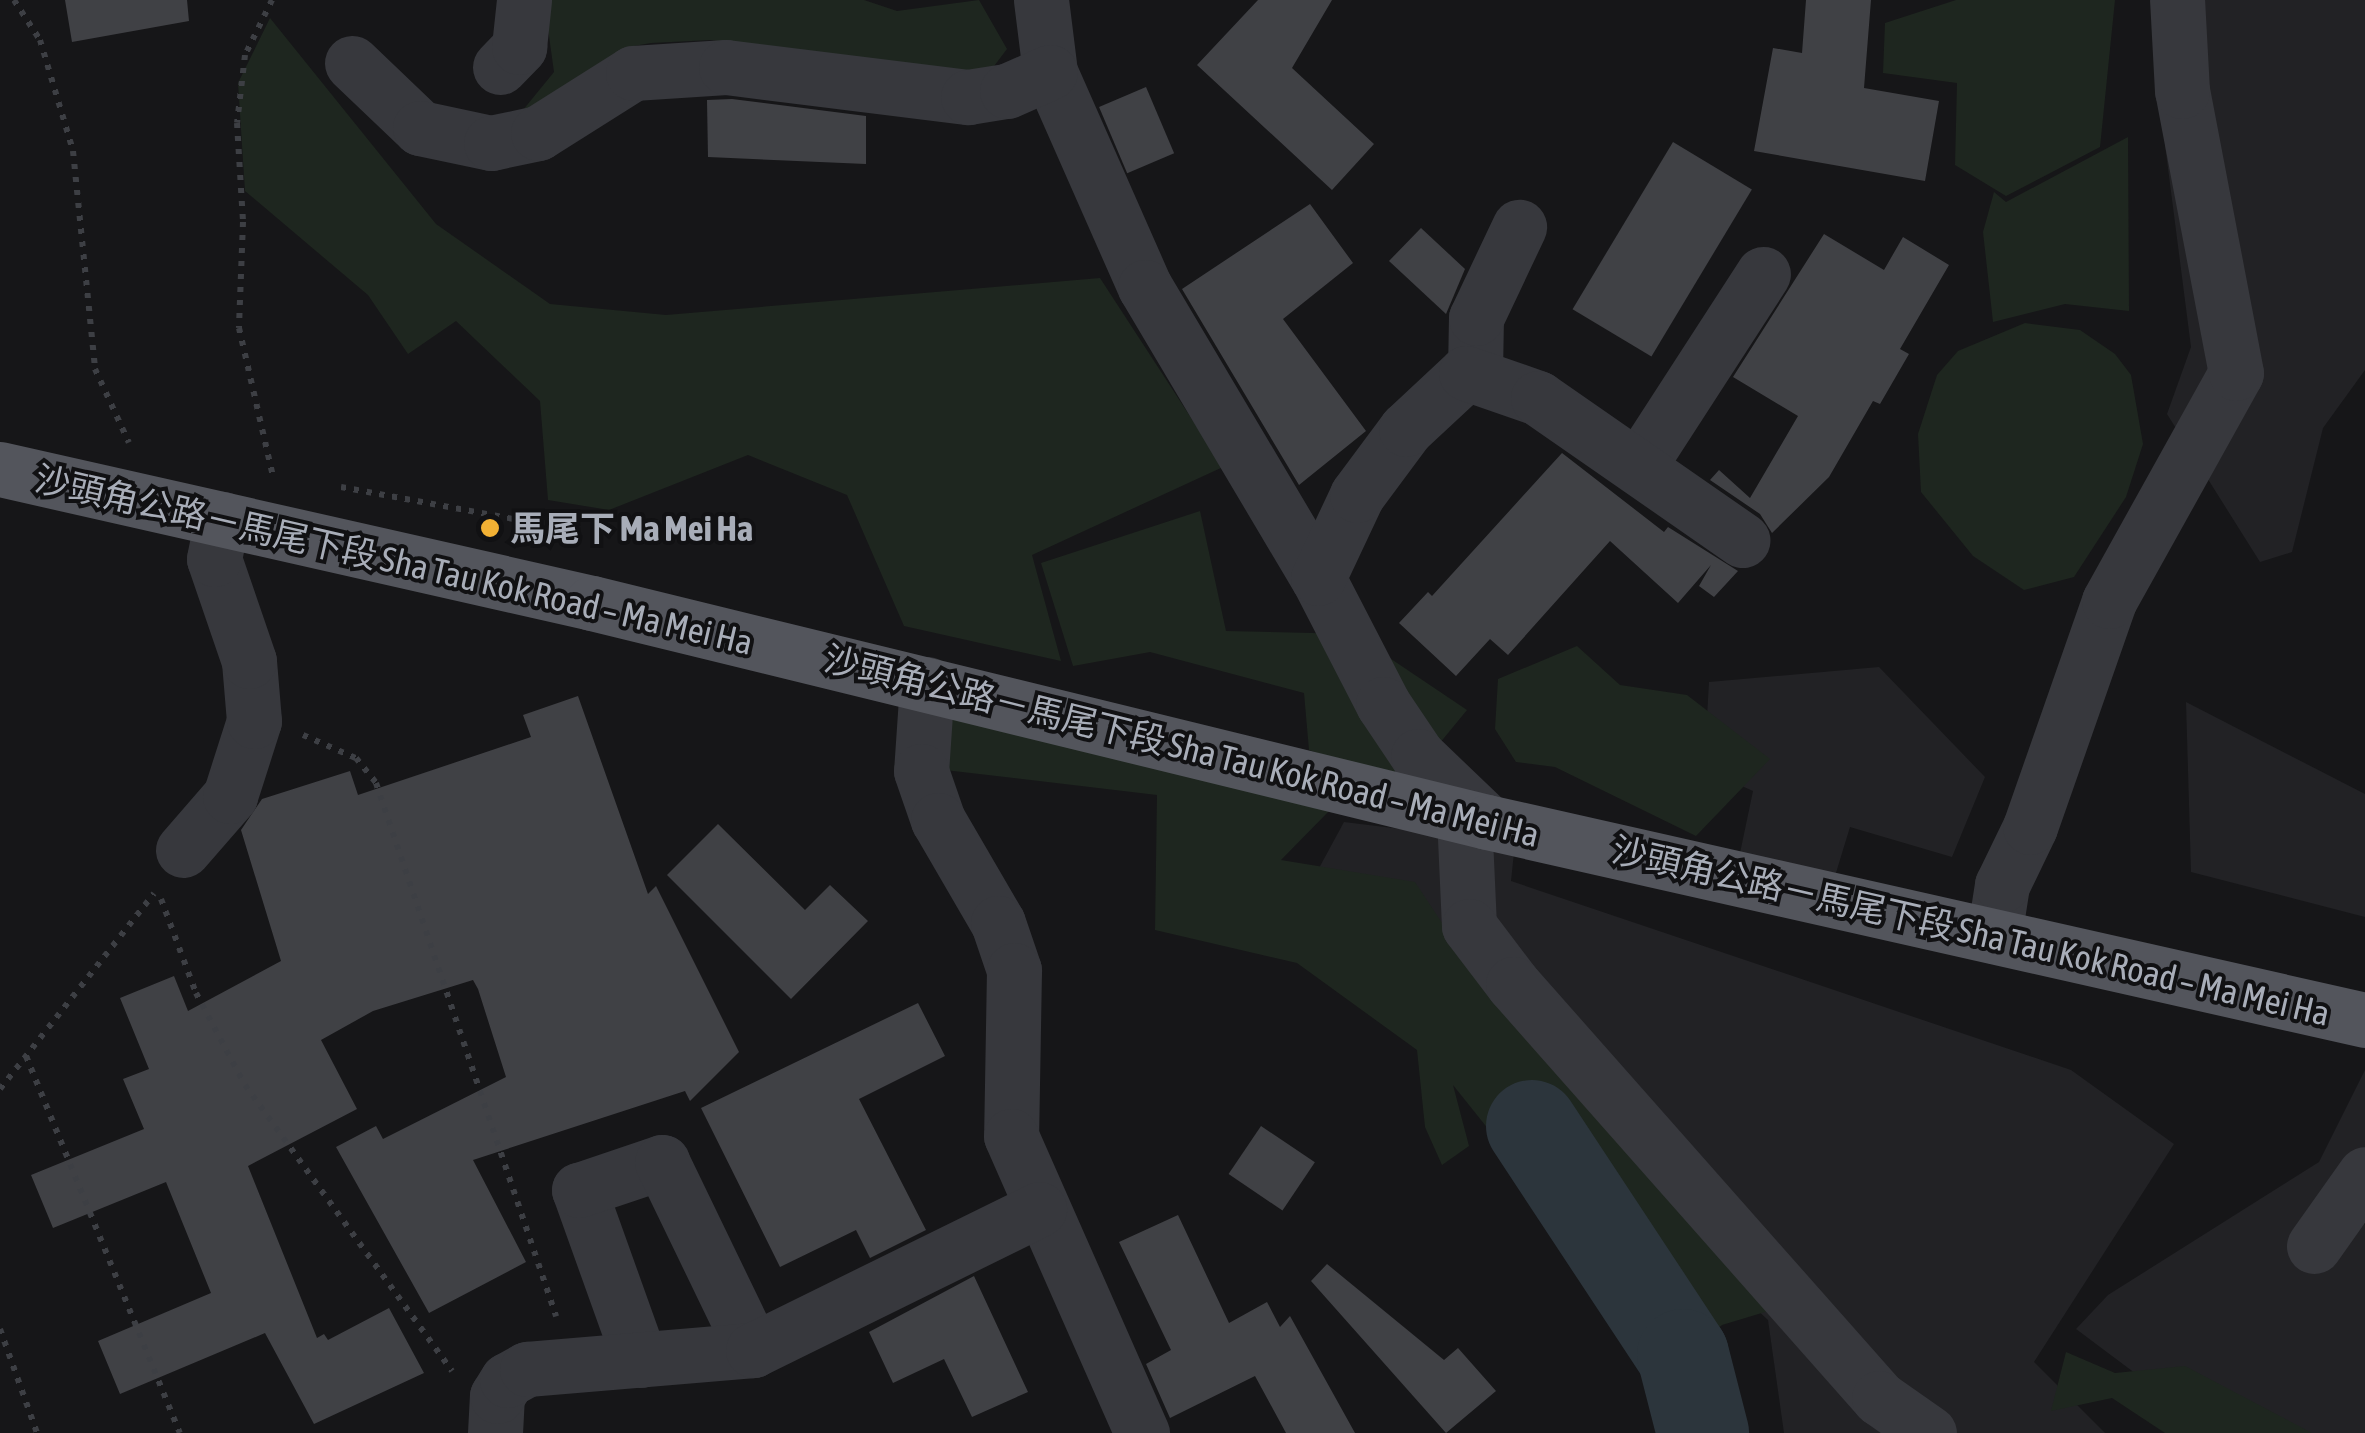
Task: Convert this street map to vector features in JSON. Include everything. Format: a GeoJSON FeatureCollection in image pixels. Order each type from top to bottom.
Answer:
{"type":"FeatureCollection","features":[{"type":"Feature","properties":{"kind":"main road","name":"沙頭角公路－馬尾下段 Sha Tau Kok Road – Ma Mei Ha"},"geometry":{"type":"LineString","coordinates":[[0,470],[222,518],[926,684],[1476,819],[2365,1020]]}},
{"type":"Feature","properties":{"kind":"street"},"geometry":{"type":"LineString","coordinates":[[500,68],[520,46],[524,0]]}},
{"type":"Feature","properties":{"kind":"street"},"geometry":{"type":"LineString","coordinates":[[1040,0],[1050,72],[1145,287],[1318,578],[1410,743],[1476,819],[1469,926],[1882,1415],[1929,1433]]}},
{"type":"Feature","properties":{"kind":"street"},"geometry":{"type":"LineString","coordinates":[[1994,936],[2002,885],[2030,827],[2109,601],[2236,373],[2182,91],[2177,0]]}},
{"type":"Feature","properties":{"kind":"street"},"geometry":{"type":"LineString","coordinates":[[352,63],[420,128],[490,143],[538,133],[634,74],[726,66],[968,97],[1007,91],[1050,72]]}},
{"type":"Feature","properties":{"kind":"street"},"geometry":{"type":"LineString","coordinates":[[1475,373],[1476,318],[1520,226]]}},
{"type":"Feature","properties":{"kind":"street"},"geometry":{"type":"LineString","coordinates":[[1638,466],[1763,274]]}},
{"type":"Feature","properties":{"kind":"street"},"geometry":{"type":"LineString","coordinates":[[1318,578],[1357,495],[1406,429],[1460,377],[1475,373],[1527,391],[1742,540]]}},
{"type":"Feature","properties":{"kind":"street"},"geometry":{"type":"LineString","coordinates":[[183,850],[230,796],[254,722],[249,661],[214,558],[222,518]]}},
{"type":"Feature","properties":{"kind":"street"},"geometry":{"type":"LineString","coordinates":[[926,684],[920,771],[938,820],[998,923],[1014,970],[1010,1126],[1039,1210],[1142,1433]]}},
{"type":"Feature","properties":{"kind":"street"},"geometry":{"type":"LineString","coordinates":[[640,1360],[579,1190],[662,1162],[752,1350]]}},
{"type":"Feature","properties":{"kind":"street"},"geometry":{"type":"LineString","coordinates":[[2314,1246],[2365,1174]]}},
{"type":"Feature","properties":{"kind":"street"},"geometry":{"type":"LineString","coordinates":[[495,1433],[498,1396],[506,1380],[527,1368],[571,1361],[640,1360],[752,1350],[1039,1210]]}},
{"type":"Feature","properties":{"kind":"path"},"geometry":{"type":"LineString","coordinates":[[14,0],[40,40],[73,152],[96,368],[136,462]]}},
{"type":"Feature","properties":{"kind":"path"},"geometry":{"type":"LineString","coordinates":[[272,0],[246,56],[237,123],[243,222],[239,328],[274,478]]}},
{"type":"Feature","properties":{"kind":"path"},"geometry":{"type":"LineString","coordinates":[[254,722],[327,742],[356,758],[376,783],[571,1361]]}},
{"type":"Feature","properties":{"kind":"path"},"geometry":{"type":"LineString","coordinates":[[0,1088],[157,889],[196,993],[231,1062],[462,1386]]}},
{"type":"Feature","properties":{"kind":"path"},"geometry":{"type":"LineString","coordinates":[[26,1056],[180,1433]]}},
{"type":"Feature","properties":{"kind":"path"},"geometry":{"type":"LineString","coordinates":[[0,1329],[38,1433]]}},
{"type":"Feature","properties":{"kind":"shaded area"},"geometry":{"type":"Polygon","coordinates":[[[544,0],[864,0],[897,11],[979,0],[1007,49],[988,74],[947,75],[711,40],[651,43],[628,47],[550,110],[523,110],[554,72],[544,0]]]}},
{"type":"Feature","properties":{"kind":"shaded area"},"geometry":{"type":"Polygon","coordinates":[[[1956,0],[2115,0],[2100,147],[2006,196],[1955,165],[1957,83],[1883,73],[1885,23],[1956,0]]]}},
{"type":"Feature","properties":{"kind":"shaded area"},"geometry":{"type":"Polygon","coordinates":[[[2175,0],[2365,0],[2365,370],[2323,428],[2292,552],[2260,562],[2167,414],[2191,347],[2165,145],[2175,0]]]}},
{"type":"Feature","properties":{"kind":"shaded area"},"geometry":{"type":"Polygon","coordinates":[[[270,18],[436,224],[550,304],[666,315],[1100,278],[1223,467],[1032,555],[1061,661],[904,626],[847,495],[748,455],[609,510],[548,500],[540,401],[456,321],[408,354],[368,295],[245,191],[238,83],[270,18]]]}},
{"type":"Feature","properties":{"kind":"shaded area"},"geometry":{"type":"Polygon","coordinates":[[[2128,137],[2129,311],[2065,304],[1993,322],[1983,232],[1994,192],[2006,202],[2128,137]]]}},
{"type":"Feature","properties":{"kind":"shaded area"},"geometry":{"type":"Polygon","coordinates":[[[2025,323],[2080,330],[2115,354],[2131,375],[2143,444],[2126,497],[2074,577],[2024,590],[1973,556],[1921,492],[1918,434],[1937,375],[1958,351],[2025,323]]]}},
{"type":"Feature","properties":{"kind":"shaded area"},"geometry":{"type":"Polygon","coordinates":[[[1200,511],[1226,631],[1354,634],[1467,710],[1407,783],[1309,750],[1304,693],[1150,652],[1073,666],[1041,563],[1200,511]]]}},
{"type":"Feature","properties":{"kind":"shaded area"},"geometry":{"type":"Polygon","coordinates":[[[1577,646],[1620,685],[1687,695],[1770,759],[1696,836],[1555,767],[1516,762],[1495,729],[1498,679],[1577,646]]]}},
{"type":"Feature","properties":{"kind":"shaded area"},"geometry":{"type":"Polygon","coordinates":[[[1879,667],[1985,777],[1952,857],[1850,827],[1828,899],[1735,877],[1753,791],[1704,769],[1709,682],[1879,667]]]}},
{"type":"Feature","properties":{"kind":"shaded area"},"geometry":{"type":"Polygon","coordinates":[[[945,688],[1333,807],[1281,860],[1415,882],[1497,1006],[1818,1296],[1722,1325],[1654,1381],[1585,1250],[1453,1085],[1469,1146],[1442,1165],[1425,1127],[1417,1050],[1297,963],[1155,930],[1157,795],[945,770],[945,688]]]}},
{"type":"Feature","properties":{"kind":"shaded area"},"geometry":{"type":"Polygon","coordinates":[[[2186,702],[2365,794],[2365,917],[2191,872],[2186,702]]]}},
{"type":"Feature","properties":{"kind":"shaded area"},"geometry":{"type":"Polygon","coordinates":[[[1344,822],[1515,843],[1511,881],[2071,1070],[2174,1144],[2034,1362],[2105,1433],[1784,1433],[1768,1320],[1306,892],[1344,822]]]}},
{"type":"Feature","properties":{"kind":"shaded area"},"geometry":{"type":"Polygon","coordinates":[[[2365,1070],[2365,1206],[2360,1212],[2365,1225],[2365,1433],[2215,1433],[2076,1329],[2108,1295],[2319,1162],[2365,1070]]]}},
{"type":"Feature","properties":{"kind":"shaded area"},"geometry":{"type":"Polygon","coordinates":[[[2066,1352],[2115,1373],[2185,1366],[2312,1433],[2165,1433],[2112,1398],[2051,1411],[2066,1352]]]}},
{"type":"Feature","properties":{"kind":"building"},"geometry":{"type":"Polygon","coordinates":[[[65,0],[187,0],[189,21],[72,42],[65,0]]]}},
{"type":"Feature","properties":{"kind":"building"},"geometry":{"type":"Polygon","coordinates":[[[1258,0],[1332,0],[1292,68],[1374,144],[1332,190],[1197,65],[1258,0]]]}},
{"type":"Feature","properties":{"kind":"building"},"geometry":{"type":"Polygon","coordinates":[[[1806,0],[1871,0],[1864,88],[1939,101],[1925,181],[1754,151],[1773,48],[1802,53],[1806,0]]]}},
{"type":"Feature","properties":{"kind":"building"},"geometry":{"type":"Polygon","coordinates":[[[1146,87],[1174,153],[1127,173],[1099,107],[1146,87]]]}},
{"type":"Feature","properties":{"kind":"building"},"geometry":{"type":"Polygon","coordinates":[[[732,99],[866,116],[866,164],[708,157],[707,100],[732,99]]]}},
{"type":"Feature","properties":{"kind":"building"},"geometry":{"type":"Polygon","coordinates":[[[1673,142],[1752,189],[1651,357],[1573,309],[1673,142]]]}},
{"type":"Feature","properties":{"kind":"building"},"geometry":{"type":"Polygon","coordinates":[[[1310,204],[1353,263],[1283,319],[1366,431],[1299,485],[1182,289],[1310,204]]]}},
{"type":"Feature","properties":{"kind":"building"},"geometry":{"type":"Polygon","coordinates":[[[1421,228],[1465,269],[1446,314],[1389,261],[1421,228]]]}},
{"type":"Feature","properties":{"kind":"building"},"geometry":{"type":"Polygon","coordinates":[[[1824,234],[1884,270],[1903,237],[1949,265],[1900,349],[1909,354],[1880,404],[1873,401],[1829,477],[1772,533],[1760,514],[1710,480],[1719,470],[1750,498],[1798,416],[1733,377],[1824,234]]]}},
{"type":"Feature","properties":{"kind":"building"},"geometry":{"type":"Polygon","coordinates":[[[1562,453],[1664,532],[1668,527],[1738,571],[1714,597],[1699,586],[1711,565],[1678,603],[1610,541],[1508,655],[1490,639],[1456,676],[1399,623],[1428,592],[1432,596],[1562,453]]]}},
{"type":"Feature","properties":{"kind":"building"},"geometry":{"type":"Polygon","coordinates":[[[578,696],[648,894],[656,886],[739,1052],[690,1101],[685,1091],[473,1160],[526,1262],[429,1313],[336,1147],[376,1126],[383,1139],[506,1077],[473,980],[373,1011],[321,1040],[357,1109],[248,1166],[317,1338],[324,1334],[328,1340],[389,1308],[424,1373],[314,1424],[265,1333],[120,1394],[98,1341],[211,1293],[166,1182],[53,1228],[31,1175],[144,1129],[123,1079],[149,1069],[120,998],[174,976],[188,1011],[281,961],[241,830],[262,799],[350,771],[358,795],[531,737],[523,715],[578,696]]]}},
{"type":"Feature","properties":{"kind":"building"},"geometry":{"type":"Polygon","coordinates":[[[718,824],[805,910],[830,885],[868,921],[791,999],[667,875],[718,824]]]}},
{"type":"Feature","properties":{"kind":"building"},"geometry":{"type":"Polygon","coordinates":[[[918,1003],[945,1056],[859,1099],[926,1230],[870,1258],[856,1230],[780,1267],[701,1108],[918,1003]]]}},
{"type":"Feature","properties":{"kind":"building"},"geometry":{"type":"Polygon","coordinates":[[[1261,1126],[1315,1162],[1282,1210],[1229,1174],[1261,1126]]]}},
{"type":"Feature","properties":{"kind":"building"},"geometry":{"type":"Polygon","coordinates":[[[1178,1215],[1229,1323],[1267,1302],[1280,1327],[1290,1316],[1355,1433],[1286,1433],[1255,1376],[1170,1418],[1146,1364],[1171,1350],[1119,1242],[1178,1215]]]}},
{"type":"Feature","properties":{"kind":"building"},"geometry":{"type":"Polygon","coordinates":[[[1327,1264],[1444,1360],[1458,1348],[1496,1391],[1446,1433],[1311,1281],[1327,1264]]]}},
{"type":"Feature","properties":{"kind":"building"},"geometry":{"type":"Polygon","coordinates":[[[974,1276],[1028,1392],[972,1417],[944,1359],[893,1383],[869,1332],[974,1276]]]}},
{"type":"Feature","properties":{"kind":"waterway"},"geometry":{"type":"LineString","coordinates":[[1532,1126],[1683,1355],[1703,1433]]}},
{"type":"Feature","properties":{"kind":"place","name":"馬尾下 Ma Mei Ha"},"geometry":{"type":"Point","coordinates":[490,528]}}]}
